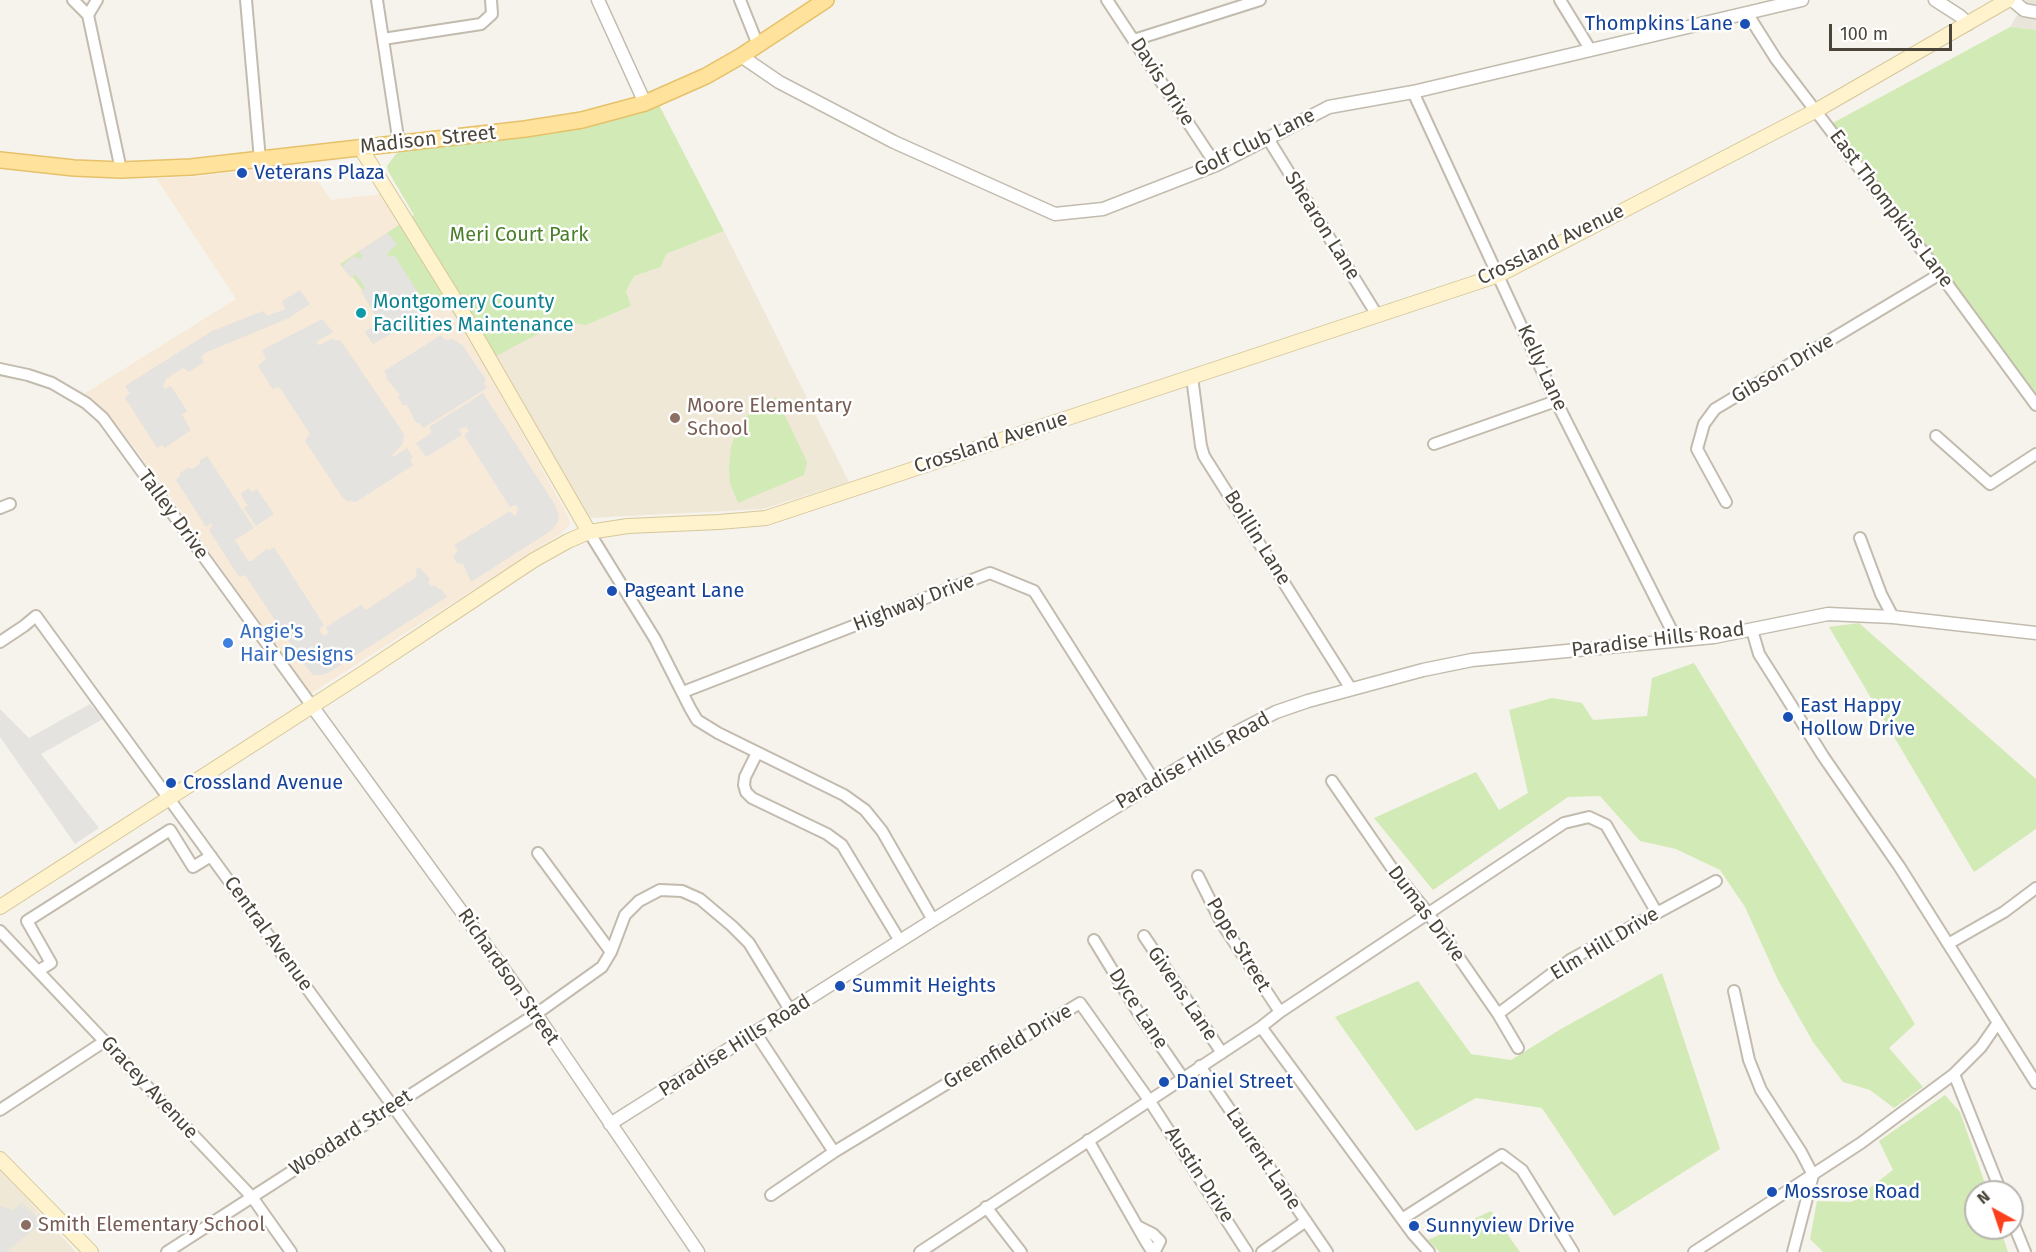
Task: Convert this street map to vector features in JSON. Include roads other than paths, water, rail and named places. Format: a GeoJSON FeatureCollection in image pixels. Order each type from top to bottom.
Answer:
{"type":"FeatureCollection","features":[{"type":"Feature","properties":{"kind":"main road","name":"Madison Street"},"geometry":{"type":"LineString","coordinates":[[0,160],[74,168],[121,170],[191,167],[399,144],[582,120],[645,103],[706,76],[741,56],[826,0]]}},
{"type":"Feature","properties":{"kind":"main road","name":"Crossland Avenue"},"geometry":{"type":"LineString","coordinates":[[0,907],[544,554],[589,532],[628,526],[766,518],[1499,275],[1817,110],[2010,0]]}},
{"type":"Feature","properties":{"kind":"main road"},"geometry":{"type":"LineString","coordinates":[[360,147],[460,308],[589,532]]}},
{"type":"Feature","properties":{"kind":"main road"},"geometry":{"type":"LineString","coordinates":[[0,1159],[91,1252]]}},
{"type":"Feature","properties":{"kind":"street"},"geometry":{"type":"LineString","coordinates":[[73,0],[88,15],[121,170]]}},
{"type":"Feature","properties":{"kind":"street"},"geometry":{"type":"LineString","coordinates":[[88,15],[97,0]]}},
{"type":"Feature","properties":{"kind":"street"},"geometry":{"type":"LineString","coordinates":[[246,0],[260,160]]}},
{"type":"Feature","properties":{"kind":"street"},"geometry":{"type":"LineString","coordinates":[[377,0],[399,144]]}},
{"type":"Feature","properties":{"kind":"street"},"geometry":{"type":"LineString","coordinates":[[383,39],[481,24],[492,14],[490,0]]}},
{"type":"Feature","properties":{"kind":"street"},"geometry":{"type":"LineString","coordinates":[[598,0],[645,103]]}},
{"type":"Feature","properties":{"kind":"street"},"geometry":{"type":"LineString","coordinates":[[740,0],[758,45]]}},
{"type":"Feature","properties":{"kind":"street","name":"Davis Drive"},"geometry":{"type":"LineString","coordinates":[[1107,0],[1216,165]]}},
{"type":"Feature","properties":{"kind":"street"},"geometry":{"type":"LineString","coordinates":[[1134,40],[1260,0]]}},
{"type":"Feature","properties":{"kind":"street"},"geometry":{"type":"LineString","coordinates":[[1560,0],[1590,49]]}},
{"type":"Feature","properties":{"kind":"street","name":"Golf Club Lane"},"geometry":{"type":"LineString","coordinates":[[741,56],[779,82],[894,142],[1055,214],[1102,209],[1216,165],[1329,107],[1413,92],[1802,0]]}},
{"type":"Feature","properties":{"kind":"street"},"geometry":{"type":"LineString","coordinates":[[1935,0],[1968,24]]}},
{"type":"Feature","properties":{"kind":"street"},"geometry":{"type":"LineString","coordinates":[[2010,0],[2024,10],[2036,12]]}},
{"type":"Feature","properties":{"kind":"street","name":"East Thompkins Lane"},"geometry":{"type":"LineString","coordinates":[[1747,13],[1776,59],[1817,110],[2036,405]]}},
{"type":"Feature","properties":{"kind":"street","name":"Kelly Lane"},"geometry":{"type":"LineString","coordinates":[[1413,92],[1556,401],[1677,641]]}},
{"type":"Feature","properties":{"kind":"street","name":"Shearon Lane"},"geometry":{"type":"LineString","coordinates":[[1268,137],[1377,315]]}},
{"type":"Feature","properties":{"kind":"street","name":"Gibson Drive"},"geometry":{"type":"LineString","coordinates":[[1726,502],[1697,449],[1704,424],[1715,409],[1940,274]]}},
{"type":"Feature","properties":{"kind":"street","name":"Talley Drive"},"geometry":{"type":"LineString","coordinates":[[0,369],[52,383],[86,403],[103,418],[312,706]]}},
{"type":"Feature","properties":{"kind":"street","name":"Boillin Lane"},"geometry":{"type":"LineString","coordinates":[[1192,377],[1204,456],[1351,689]]}},
{"type":"Feature","properties":{"kind":"street"},"geometry":{"type":"LineString","coordinates":[[1434,444],[1556,401]]}},
{"type":"Feature","properties":{"kind":"street"},"geometry":{"type":"LineString","coordinates":[[1936,436],[1990,484],[2036,454]]}},
{"type":"Feature","properties":{"kind":"street"},"geometry":{"type":"LineString","coordinates":[[589,532],[655,639],[690,708],[701,723],[718,734],[844,795],[865,810],[882,831],[933,920]]}},
{"type":"Feature","properties":{"kind":"street"},"geometry":{"type":"LineString","coordinates":[[1860,538],[1881,594],[1893,617]]}},
{"type":"Feature","properties":{"kind":"street","name":"Highway Drive"},"geometry":{"type":"LineString","coordinates":[[682,692],[990,573],[1034,591],[1155,782]]}},
{"type":"Feature","properties":{"kind":"street","name":"Paradise Hills Road"},"geometry":{"type":"LineString","coordinates":[[610,1124],[1155,782],[1239,731],[1276,712],[1426,669],[1472,660],[1677,641],[1752,630],[1828,614],[1893,617],[2036,633]]}},
{"type":"Feature","properties":{"kind":"street","name":"Central Avenue"},"geometry":{"type":"LineString","coordinates":[[0,642],[36,616],[499,1252]]}},
{"type":"Feature","properties":{"kind":"street"},"geometry":{"type":"LineString","coordinates":[[1752,630],[1759,654],[2036,1083]]}},
{"type":"Feature","properties":{"kind":"street","name":"Richardson Street"},"geometry":{"type":"LineString","coordinates":[[312,706],[536,1014],[698,1252]]}},
{"type":"Feature","properties":{"kind":"street"},"geometry":{"type":"LineString","coordinates":[[757,753],[745,777],[746,792],[752,798],[827,834],[842,845],[900,941]]}},
{"type":"Feature","properties":{"kind":"street","name":"Dumas Drive"},"geometry":{"type":"LineString","coordinates":[[1332,781],[1396,874],[1428,913],[1498,1014],[1518,1048]]}},
{"type":"Feature","properties":{"kind":"street"},"geometry":{"type":"LineString","coordinates":[[920,1252],[1222,1053],[1564,822],[1588,818],[1606,825],[1657,913]]}},
{"type":"Feature","properties":{"kind":"street"},"geometry":{"type":"LineString","coordinates":[[38,971],[51,963],[27,921],[170,831],[193,867],[212,855]]}},
{"type":"Feature","properties":{"kind":"street"},"geometry":{"type":"LineString","coordinates":[[538,853],[611,952]]}},
{"type":"Feature","properties":{"kind":"street","name":"Pope Street"},"geometry":{"type":"LineString","coordinates":[[1198,876],[1221,922],[1280,1012]]}},
{"type":"Feature","properties":{"kind":"street","name":"Elm Hill Drive"},"geometry":{"type":"LineString","coordinates":[[1498,1014],[1570,960],[1716,880]]}},
{"type":"Feature","properties":{"kind":"street"},"geometry":{"type":"LineString","coordinates":[[1948,944],[2004,912],[2036,888]]}},
{"type":"Feature","properties":{"kind":"street"},"geometry":{"type":"LineString","coordinates":[[536,1014],[602,967],[611,952],[625,915],[639,901],[660,890],[682,891],[700,899],[749,943],[790,1010]]}},
{"type":"Feature","properties":{"kind":"street","name":"Gracey Avenue"},"geometry":{"type":"LineString","coordinates":[[0,931],[252,1197],[291,1252]]}},
{"type":"Feature","properties":{"kind":"street","name":"Givens Lane"},"geometry":{"type":"LineString","coordinates":[[1144,936],[1222,1053]]}},
{"type":"Feature","properties":{"kind":"street","name":"Dyce Lane"},"geometry":{"type":"LineString","coordinates":[[1094,940],[1183,1078]]}},
{"type":"Feature","properties":{"kind":"street"},"geometry":{"type":"LineString","coordinates":[[1734,991],[1749,1060],[1761,1090],[1813,1175],[1793,1252]]}},
{"type":"Feature","properties":{"kind":"street","name":"Greenfield Drive"},"geometry":{"type":"LineString","coordinates":[[771,1195],[834,1152],[1080,1003],[1149,1100]]}},
{"type":"Feature","properties":{"kind":"street","name":"Woodard Street"},"geometry":{"type":"LineString","coordinates":[[166,1252],[536,1014]]}},
{"type":"Feature","properties":{"kind":"street"},"geometry":{"type":"LineString","coordinates":[[1694,1252],[1861,1143],[1954,1074],[1981,1047],[1997,1024]]}},
{"type":"Feature","properties":{"kind":"street"},"geometry":{"type":"LineString","coordinates":[[1261,1026],[1402,1219],[1429,1252]]}},
{"type":"Feature","properties":{"kind":"street"},"geometry":{"type":"LineString","coordinates":[[755,1032],[834,1152]]}},
{"type":"Feature","properties":{"kind":"street"},"geometry":{"type":"LineString","coordinates":[[0,1110],[105,1041]]}},
{"type":"Feature","properties":{"kind":"street","name":"Laurent Lane"},"geometry":{"type":"LineString","coordinates":[[1200,1066],[1327,1252]]}},
{"type":"Feature","properties":{"kind":"street"},"geometry":{"type":"LineString","coordinates":[[1954,1074],[1996,1180]]}},
{"type":"Feature","properties":{"kind":"street","name":"Austin Drive"},"geometry":{"type":"LineString","coordinates":[[1149,1100],[1247,1252]]}},
{"type":"Feature","properties":{"kind":"street"},"geometry":{"type":"LineString","coordinates":[[1088,1140],[1137,1226]]}},
{"type":"Feature","properties":{"kind":"street"},"geometry":{"type":"LineString","coordinates":[[1402,1219],[1502,1155],[1522,1170],[1573,1252]]}},
{"type":"Feature","properties":{"kind":"street"},"geometry":{"type":"LineString","coordinates":[[986,1208],[1021,1252]]}},
{"type":"Feature","properties":{"kind":"street","name":"Laurent Lane"},"geometry":{"type":"LineString","coordinates":[[1262,1252],[1306,1221]]}},
{"type":"Feature","properties":{"kind":"place","name":"Thompkins Lane"},"geometry":{"type":"Point","coordinates":[1745,24]}},
{"type":"Feature","properties":{"kind":"place","name":"Veterans Plaza"},"geometry":{"type":"Point","coordinates":[242,173]}},
{"type":"Feature","properties":{"kind":"place","name":"Montgomery County Facilities Maintenance"},"geometry":{"type":"Point","coordinates":[361,313]}},
{"type":"Feature","properties":{"kind":"place","name":"Moore Elementary School"},"geometry":{"type":"Point","coordinates":[675,418]}},
{"type":"Feature","properties":{"kind":"place","name":"Pageant Lane"},"geometry":{"type":"Point","coordinates":[612,591]}},
{"type":"Feature","properties":{"kind":"place","name":"Angie's Hair Designs"},"geometry":{"type":"Point","coordinates":[228,643]}},
{"type":"Feature","properties":{"kind":"place","name":"East Happy Hollow Drive"},"geometry":{"type":"Point","coordinates":[1788,717]}},
{"type":"Feature","properties":{"kind":"place","name":"Crossland Avenue"},"geometry":{"type":"Point","coordinates":[171,783]}},
{"type":"Feature","properties":{"kind":"place","name":"Summit Heights"},"geometry":{"type":"Point","coordinates":[840,986]}},
{"type":"Feature","properties":{"kind":"place","name":"Daniel Street"},"geometry":{"type":"Point","coordinates":[1164,1082]}},
{"type":"Feature","properties":{"kind":"place","name":"Mossrose Road"},"geometry":{"type":"Point","coordinates":[1772,1192]}},
{"type":"Feature","properties":{"kind":"place","name":"Smith Elementary School"},"geometry":{"type":"Point","coordinates":[26,1225]}},
{"type":"Feature","properties":{"kind":"place","name":"Sunnyview Drive"},"geometry":{"type":"Point","coordinates":[1414,1226]}},
{"type":"Feature","properties":{"kind":"park label","name":"Meri Court Park"},"geometry":{"type":"Point","coordinates":[519,235]}}]}
